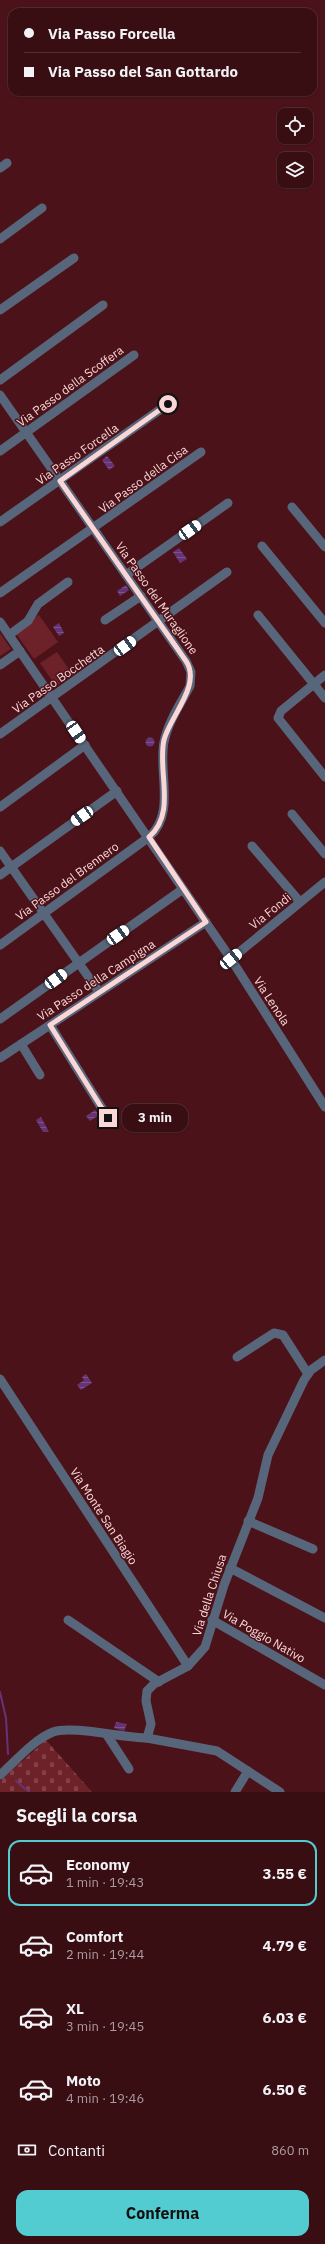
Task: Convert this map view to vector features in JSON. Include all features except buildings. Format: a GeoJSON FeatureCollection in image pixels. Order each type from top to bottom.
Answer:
{"type":"FeatureCollection","features":[{"type":"Feature","properties":{"kind":"street"},"geometry":{"type":"LineString","coordinates":[[0,239],[42,208]]}},
{"type":"Feature","properties":{"kind":"street"},"geometry":{"type":"LineString","coordinates":[[0,310],[74,258]]}},
{"type":"Feature","properties":{"kind":"street"},"geometry":{"type":"LineString","coordinates":[[0,380],[103,305]]}},
{"type":"Feature","properties":{"kind":"street","name":"Via Passo della Scoffera"},"geometry":{"type":"LineString","coordinates":[[0,451],[134,355]]}},
{"type":"Feature","properties":{"kind":"street","name":"Via Passo del Muraglione"},"geometry":{"type":"LineString","coordinates":[[0,395],[188,664],[191,677],[190,686],[164,739],[163,811],[159,824],[149,837]]}},
{"type":"Feature","properties":{"kind":"street","name":"Via Passo Forcella"},"geometry":{"type":"LineString","coordinates":[[0,522],[168,404]]}},
{"type":"Feature","properties":{"kind":"street","name":"Via Passo della Cisa"},"geometry":{"type":"LineString","coordinates":[[0,593],[94,529],[201,452]]}},
{"type":"Feature","properties":{"kind":"street"},"geometry":{"type":"LineString","coordinates":[[126,575],[228,503]]}},
{"type":"Feature","properties":{"kind":"street"},"geometry":{"type":"LineString","coordinates":[[292,507],[325,547]]}},
{"type":"Feature","properties":{"kind":"street"},"geometry":{"type":"LineString","coordinates":[[262,546],[325,623]]}},
{"type":"Feature","properties":{"kind":"street","name":"Via Passo Bocchetta"},"geometry":{"type":"LineString","coordinates":[[0,734],[227,572]]}},
{"type":"Feature","properties":{"kind":"street"},"geometry":{"type":"LineString","coordinates":[[9,635],[28,621],[38,604],[68,582]]}},
{"type":"Feature","properties":{"kind":"street"},"geometry":{"type":"LineString","coordinates":[[105,620],[141,596]]}},
{"type":"Feature","properties":{"kind":"street"},"geometry":{"type":"LineString","coordinates":[[258,615],[325,698]]}},
{"type":"Feature","properties":{"kind":"street","name":"Via Lenola"},"geometry":{"type":"LineString","coordinates":[[0,622],[149,837],[231,959],[325,1107]]}},
{"type":"Feature","properties":{"kind":"street"},"geometry":{"type":"LineString","coordinates":[[0,665],[20,651]]}},
{"type":"Feature","properties":{"kind":"street"},"geometry":{"type":"LineString","coordinates":[[325,675],[281,711],[278,716],[279,722],[325,777]]}},
{"type":"Feature","properties":{"kind":"street"},"geometry":{"type":"LineString","coordinates":[[0,807],[85,745]]}},
{"type":"Feature","properties":{"kind":"street"},"geometry":{"type":"LineString","coordinates":[[0,875],[117,791]]}},
{"type":"Feature","properties":{"kind":"street"},"geometry":{"type":"LineString","coordinates":[[292,814],[325,854]]}},
{"type":"Feature","properties":{"kind":"street","name":"Via Passo del Brennero"},"geometry":{"type":"LineString","coordinates":[[0,944],[149,837]]}},
{"type":"Feature","properties":{"kind":"street"},"geometry":{"type":"LineString","coordinates":[[252,846],[300,902]]}},
{"type":"Feature","properties":{"kind":"street"},"geometry":{"type":"LineString","coordinates":[[0,851],[78,963],[98,989]]}},
{"type":"Feature","properties":{"kind":"street","name":"Via Fondi"},"geometry":{"type":"LineString","coordinates":[[231,959],[325,882]]}},
{"type":"Feature","properties":{"kind":"street"},"geometry":{"type":"LineString","coordinates":[[0,1019],[183,889]]}},
{"type":"Feature","properties":{"kind":"street","name":"Via Passo della Campigna"},"geometry":{"type":"LineString","coordinates":[[0,1058],[206,922]]}},
{"type":"Feature","properties":{"kind":"street"},"geometry":{"type":"LineString","coordinates":[[50,1025],[108,1118]]}},
{"type":"Feature","properties":{"kind":"street"},"geometry":{"type":"LineString","coordinates":[[21,1044],[40,1075]]}},
{"type":"Feature","properties":{"kind":"street"},"geometry":{"type":"LineString","coordinates":[[237,1357],[274,1333],[280,1332],[284,1335],[308,1374]]}},
{"type":"Feature","properties":{"kind":"street","name":"Via della Chiusa"},"geometry":{"type":"LineString","coordinates":[[147,1738],[151,1724],[146,1696],[150,1687],[188,1666],[205,1647],[212,1620],[230,1568],[259,1494],[268,1455],[308,1374],[323,1364]]}},
{"type":"Feature","properties":{"kind":"street","name":"Via Monte San Biagio"},"geometry":{"type":"LineString","coordinates":[[0,1379],[188,1666]]}},
{"type":"Feature","properties":{"kind":"street"},"geometry":{"type":"LineString","coordinates":[[248,1521],[313,1549]]}},
{"type":"Feature","properties":{"kind":"street"},"geometry":{"type":"LineString","coordinates":[[230,1568],[325,1618]]}},
{"type":"Feature","properties":{"kind":"street"},"geometry":{"type":"LineString","coordinates":[[68,1620],[159,1682]]}},
{"type":"Feature","properties":{"kind":"street","name":"Via Poggio Nativo"},"geometry":{"type":"LineString","coordinates":[[212,1620],[325,1685]]}},
{"type":"Feature","properties":{"kind":"street"},"geometry":{"type":"LineString","coordinates":[[0,1775],[39,1740],[53,1732],[70,1730],[147,1738],[217,1751],[280,1792]]}},
{"type":"Feature","properties":{"kind":"street"},"geometry":{"type":"LineString","coordinates":[[107,1735],[129,1769]]}},
{"type":"Feature","properties":{"kind":"street"},"geometry":{"type":"LineString","coordinates":[[235,1792],[248,1771]]}},
{"type":"Feature","properties":{"kind":"green space"},"geometry":{"type":"Polygon","coordinates":[[[39,615],[58,642],[34,659],[15,632],[39,615]]]}},
{"type":"Feature","properties":{"kind":"green space"},"geometry":{"type":"Polygon","coordinates":[[[0,633],[11,649],[0,656],[0,633]]]}},
{"type":"Feature","properties":{"kind":"green space"},"geometry":{"type":"Polygon","coordinates":[[[57,652],[73,675],[56,686],[40,663],[57,652]]]}},
{"type":"Feature","properties":{"kind":"green space"},"geometry":{"type":"Polygon","coordinates":[[[46,1740],[92,1792],[0,1792],[0,1781],[46,1740]]]}},
{"type":"Feature","properties":{"kind":"shaded area"},"geometry":{"type":"Polygon","coordinates":[[[107,456],[115,466],[109,470],[102,460],[107,456]]]}},
{"type":"Feature","properties":{"kind":"shaded area"},"geometry":{"type":"Polygon","coordinates":[[[179,548],[187,559],[180,563],[173,552],[179,548]]]}},
{"type":"Feature","properties":{"kind":"shaded area"},"geometry":{"type":"Polygon","coordinates":[[[126,585],[129,590],[120,596],[117,591],[126,585]]]}},
{"type":"Feature","properties":{"kind":"shaded area"},"geometry":{"type":"Polygon","coordinates":[[[59,623],[64,633],[59,636],[53,627],[59,623]]]}},
{"type":"Feature","properties":{"kind":"shaded area"},"geometry":{"type":"Polygon","coordinates":[[[148,738],[152,738],[154,742],[152,746],[148,746],[146,744],[146,740],[148,738]]]}},
{"type":"Feature","properties":{"kind":"shaded area"},"geometry":{"type":"Polygon","coordinates":[[[95,1110],[99,1115],[90,1121],[86,1116],[95,1110]]]}},
{"type":"Feature","properties":{"kind":"shaded area"},"geometry":{"type":"Polygon","coordinates":[[[41,1117],[49,1132],[43,1132],[36,1120],[41,1117]]]}},
{"type":"Feature","properties":{"kind":"shaded area"},"geometry":{"type":"Polygon","coordinates":[[[86,1374],[92,1383],[81,1390],[77,1385],[84,1380],[82,1377],[86,1374]]]}},
{"type":"Feature","properties":{"kind":"shaded area"},"geometry":{"type":"Polygon","coordinates":[[[116,1722],[127,1724],[124,1731],[114,1728],[116,1722]]]}},
{"type":"Feature","properties":{"kind":"waterway"},"geometry":{"type":"LineString","coordinates":[[0,1692],[6,1718],[8,1754]]}},
{"type":"Feature","properties":{"kind":"waterway"},"geometry":{"type":"LineString","coordinates":[[16,1781],[29,1792]]}},
{"type":"Feature","properties":{"kind":"route"},"geometry":{"type":"LineString","coordinates":[[108,1118],[50,1025],[206,922],[149,837],[159,824],[164,806],[164,739],[170,724],[190,686],[191,672],[186,661],[60,481],[168,404]]}}]}
